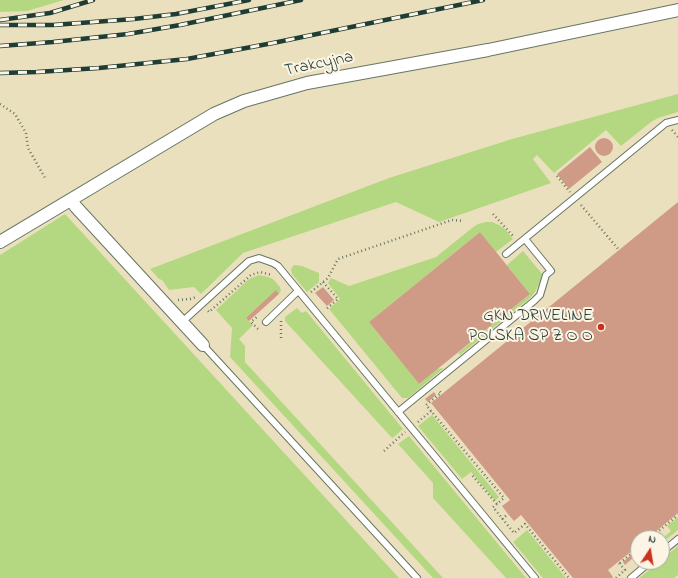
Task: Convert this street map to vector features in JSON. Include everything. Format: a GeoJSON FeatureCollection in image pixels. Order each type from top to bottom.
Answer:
{"type":"FeatureCollection","features":[{"type":"Feature","properties":{"kind":"street","name":"Trakcyjna"},"geometry":{"type":"LineString","coordinates":[[0,242],[214,114],[244,101],[276,91],[307,84],[495,48],[678,10]]}},
{"type":"Feature","properties":{"kind":"street"},"geometry":{"type":"LineString","coordinates":[[71,200],[181,323],[203,345]]}},
{"type":"Feature","properties":{"kind":"lane"},"geometry":{"type":"LineString","coordinates":[[506,254],[666,123],[678,120]]}},
{"type":"Feature","properties":{"kind":"lane"},"geometry":{"type":"LineString","coordinates":[[398,412],[406,407],[540,295],[546,275],[551,271],[525,239]]}},
{"type":"Feature","properties":{"kind":"lane"},"geometry":{"type":"LineString","coordinates":[[181,323],[249,261],[254,259],[265,259],[278,266],[535,578]]}},
{"type":"Feature","properties":{"kind":"lane"},"geometry":{"type":"LineString","coordinates":[[266,322],[298,291]]}},
{"type":"Feature","properties":{"kind":"lane"},"geometry":{"type":"LineString","coordinates":[[203,345],[417,578]]}},
{"type":"Feature","properties":{"kind":"lane"},"geometry":{"type":"LineString","coordinates":[[670,546],[678,539]]}},
{"type":"Feature","properties":{"kind":"lane"},"geometry":{"type":"LineString","coordinates":[[631,578],[640,570]]}},
{"type":"Feature","properties":{"kind":"path"},"geometry":{"type":"LineString","coordinates":[[0,104],[15,114],[26,133],[28,148],[45,178]]}},
{"type":"Feature","properties":{"kind":"path"},"geometry":{"type":"LineString","coordinates":[[557,176],[619,250]]}},
{"type":"Feature","properties":{"kind":"path"},"geometry":{"type":"LineString","coordinates":[[315,297],[311,292],[328,278],[338,259],[452,220],[463,221]]}},
{"type":"Feature","properties":{"kind":"path"},"geometry":{"type":"LineString","coordinates":[[173,298],[184,300],[195,296],[209,312],[251,275],[260,272],[270,274],[275,277]]}},
{"type":"Feature","properties":{"kind":"path"},"geometry":{"type":"LineString","coordinates":[[323,282],[338,299],[325,310]]}},
{"type":"Feature","properties":{"kind":"path"},"geometry":{"type":"LineString","coordinates":[[322,305],[330,316]]}},
{"type":"Feature","properties":{"kind":"path"},"geometry":{"type":"LineString","coordinates":[[258,330],[251,322],[262,313]]}},
{"type":"Feature","properties":{"kind":"path"},"geometry":{"type":"LineString","coordinates":[[281,338],[281,320],[285,316]]}},
{"type":"Feature","properties":{"kind":"path"},"geometry":{"type":"LineString","coordinates":[[406,407],[418,422]]}},
{"type":"Feature","properties":{"kind":"path"},"geometry":{"type":"LineString","coordinates":[[384,451],[431,411],[504,498],[493,507],[502,519],[514,533],[524,524],[569,578]]}},
{"type":"Feature","properties":{"kind":"path"},"geometry":{"type":"LineString","coordinates":[[471,474],[497,504]]}},
{"type":"Feature","properties":{"kind":"path"},"geometry":{"type":"LineString","coordinates":[[502,519],[508,514]]}},
{"type":"Feature","properties":{"kind":"path"},"geometry":{"type":"LineString","coordinates":[[660,530],[678,515]]}},
{"type":"Feature","properties":{"kind":"path"},"geometry":{"type":"LineString","coordinates":[[616,578],[625,570],[619,563],[630,554]]}},
{"type":"Feature","properties":{"kind":"green space"},"geometry":{"type":"Polygon","coordinates":[[[0,0],[64,0],[27,11],[0,12],[0,0]]]}},
{"type":"Feature","properties":{"kind":"green space"},"geometry":{"type":"Polygon","coordinates":[[[678,94],[678,112],[658,118],[651,122],[621,146],[606,130],[554,173],[537,155],[533,159],[551,183],[439,222],[396,202],[243,253],[201,294],[194,287],[169,290],[162,280],[159,279],[150,269],[389,178],[512,139],[678,94]]]}},
{"type":"Feature","properties":{"kind":"green space"},"geometry":{"type":"Polygon","coordinates":[[[65,214],[399,578],[0,578],[0,255],[65,214]]]}},
{"type":"Feature","properties":{"kind":"green space"},"geometry":{"type":"Polygon","coordinates":[[[492,222],[499,225],[505,229],[513,239],[496,252],[480,232],[369,322],[419,384],[437,369],[444,368],[408,398],[402,398],[329,309],[340,299],[328,283],[331,278],[349,286],[436,257],[472,228],[478,224],[492,222]]]}},
{"type":"Feature","properties":{"kind":"green space"},"geometry":{"type":"Polygon","coordinates":[[[523,251],[543,275],[535,292],[530,298],[460,355],[458,353],[530,294],[507,265],[523,251]]]}},
{"type":"Feature","properties":{"kind":"green space"},"geometry":{"type":"Polygon","coordinates":[[[294,265],[302,266],[319,273],[319,282],[307,292],[292,274],[291,269],[294,265]]]}},
{"type":"Feature","properties":{"kind":"green space"},"geometry":{"type":"Polygon","coordinates":[[[259,275],[273,279],[280,287],[281,291],[279,294],[276,291],[246,318],[253,325],[239,339],[245,346],[245,362],[443,578],[433,578],[230,357],[232,328],[216,310],[249,279],[259,275]]]}},
{"type":"Feature","properties":{"kind":"green space"},"geometry":{"type":"Polygon","coordinates":[[[297,308],[302,313],[306,311],[403,429],[394,437],[392,438],[285,321],[285,317],[297,308]]]}},
{"type":"Feature","properties":{"kind":"green space"},"geometry":{"type":"Polygon","coordinates":[[[432,415],[499,497],[495,501],[471,472],[462,479],[418,426],[432,415]]]}},
{"type":"Feature","properties":{"kind":"green space"},"geometry":{"type":"Polygon","coordinates":[[[409,436],[526,578],[506,578],[433,498],[433,483],[398,444],[409,436]]]}},
{"type":"Feature","properties":{"kind":"green space"},"geometry":{"type":"Polygon","coordinates":[[[678,517],[678,530],[670,536],[671,531],[667,526],[678,517]]]}},
{"type":"Feature","properties":{"kind":"green space"},"geometry":{"type":"Polygon","coordinates":[[[527,530],[566,578],[543,578],[513,542],[527,530]]]}},
{"type":"Feature","properties":{"kind":"green space"},"geometry":{"type":"Polygon","coordinates":[[[678,546],[678,575],[674,578],[639,578],[649,570],[670,570],[670,552],[678,546]]]}},
{"type":"Feature","properties":{"kind":"building"},"geometry":{"type":"Polygon","coordinates":[[[604,138],[610,141],[613,147],[610,153],[604,156],[598,153],[595,147],[598,141],[604,138]]]}},
{"type":"Feature","properties":{"kind":"building"},"geometry":{"type":"Polygon","coordinates":[[[590,147],[602,162],[569,189],[557,174],[590,147]]]}},
{"type":"Feature","properties":{"kind":"building","name":"GKN DRIVELINE POLSKA SP Z O O"},"geometry":{"type":"Polygon","coordinates":[[[678,202],[678,513],[658,530],[630,530],[630,552],[608,570],[613,577],[612,578],[573,578],[521,515],[514,521],[502,506],[510,500],[431,403],[678,202]]]}},
{"type":"Feature","properties":{"kind":"building"},"geometry":{"type":"Polygon","coordinates":[[[480,232],[530,294],[419,384],[369,322],[480,232]]]}},
{"type":"Feature","properties":{"kind":"building"},"geometry":{"type":"Polygon","coordinates":[[[323,287],[334,300],[327,306],[315,293],[323,287]]]}},
{"type":"Feature","properties":{"kind":"building"},"geometry":{"type":"Polygon","coordinates":[[[276,290],[279,294],[249,321],[246,318],[276,290]]]}},
{"type":"Feature","properties":{"kind":"building"},"geometry":{"type":"Polygon","coordinates":[[[434,392],[436,395],[428,402],[425,399],[434,392]]]}},
{"type":"Feature","properties":{"kind":"building"},"geometry":{"type":"Polygon","coordinates":[[[630,556],[630,561],[625,565],[623,562],[630,556]]]}},
{"type":"Feature","properties":{"kind":"railway"},"geometry":{"type":"LineString","coordinates":[[0,20],[50,13],[93,0]]}},
{"type":"Feature","properties":{"kind":"railway"},"geometry":{"type":"LineString","coordinates":[[0,25],[53,25],[134,19],[176,14],[249,0]]}},
{"type":"Feature","properties":{"kind":"railway"},"geometry":{"type":"LineString","coordinates":[[0,46],[128,34],[301,0]]}},
{"type":"Feature","properties":{"kind":"railway"},"geometry":{"type":"LineString","coordinates":[[0,73],[99,68],[187,59],[483,0]]}},
{"type":"Feature","properties":{"kind":"place","name":"GKN DRIVELINE POLSKA SP Z O O"},"geometry":{"type":"Point","coordinates":[601,327]}}]}
